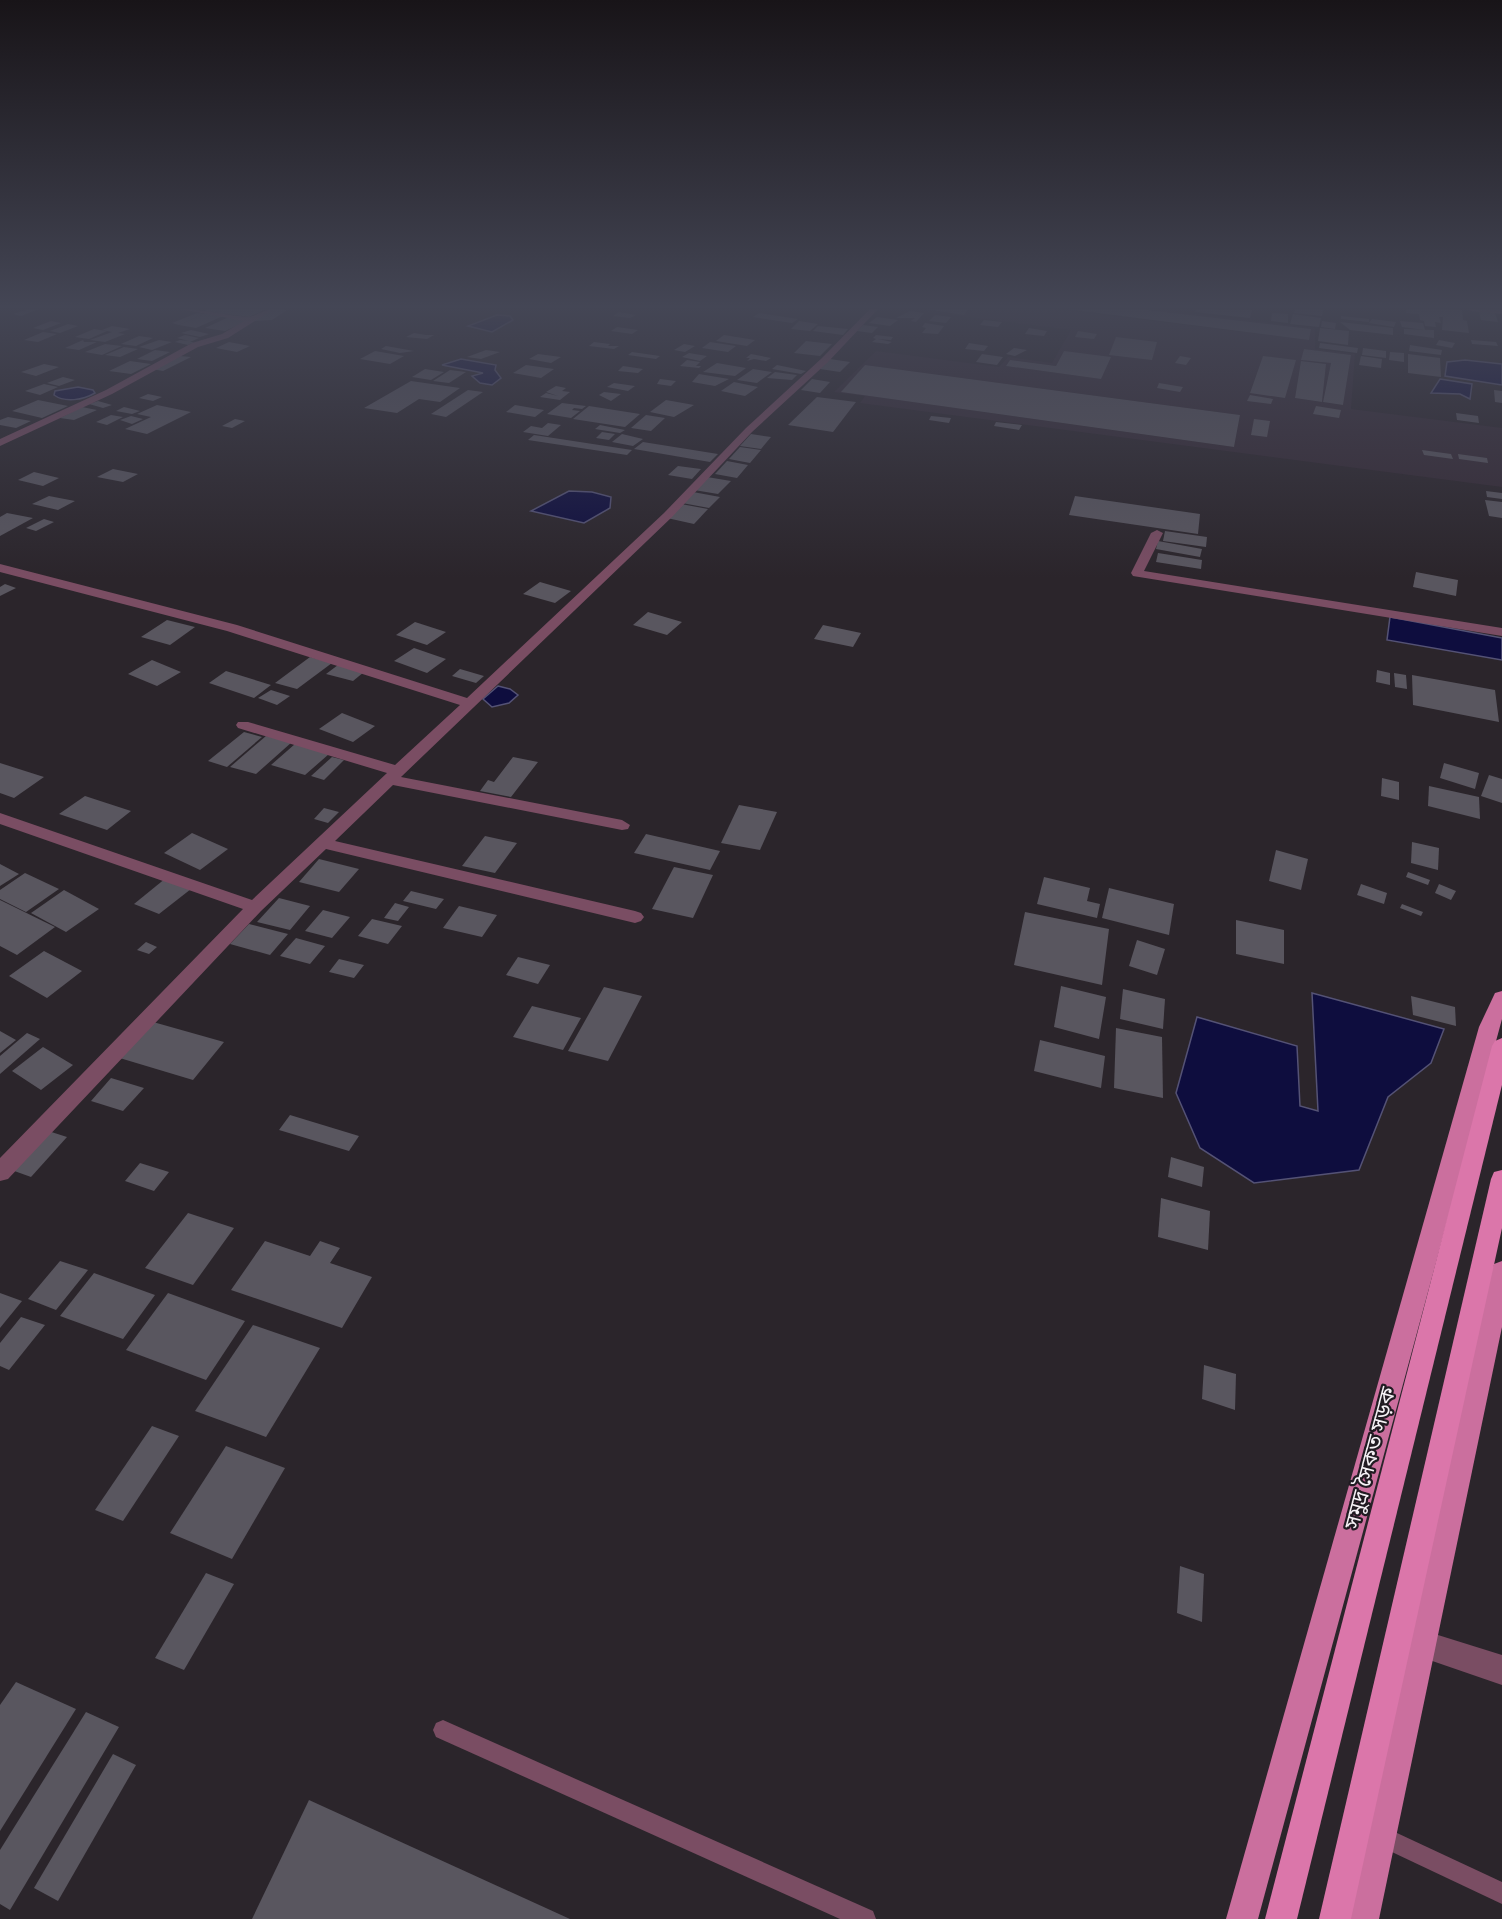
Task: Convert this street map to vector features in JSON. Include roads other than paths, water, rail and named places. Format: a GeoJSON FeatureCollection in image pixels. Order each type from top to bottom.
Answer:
{"type":"FeatureCollection","features":[{"type":"Feature","properties":{"kind":"highway"},"geometry":{"type":"LineString","coordinates":[[1281,1919],[1502,1046]]}},
{"type":"Feature","properties":{"kind":"highway"},"geometry":{"type":"LineString","coordinates":[[1335,1919],[1502,1179]]}},
{"type":"Feature","properties":{"kind":"main road","name":"সমুদ্র সৈকত সড়ক"},"geometry":{"type":"LineString","coordinates":[[1242,1919],[1489,1027],[1502,998]]}},
{"type":"Feature","properties":{"kind":"main road"},"geometry":{"type":"LineString","coordinates":[[1363,1919],[1502,1272]]}},
{"type":"Feature","properties":{"kind":"street"},"geometry":{"type":"LineString","coordinates":[[0,442],[95,399]]}},
{"type":"Feature","properties":{"kind":"street"},"geometry":{"type":"LineString","coordinates":[[0,1172],[255,907],[668,515],[749,430],[783,399]]}},
{"type":"Feature","properties":{"kind":"street"},"geometry":{"type":"LineString","coordinates":[[1157,533],[1137,573],[1502,632]]}},
{"type":"Feature","properties":{"kind":"street"},"geometry":{"type":"LineString","coordinates":[[0,568],[232,628],[468,703]]}},
{"type":"Feature","properties":{"kind":"street"},"geometry":{"type":"LineString","coordinates":[[243,725],[393,775],[622,825]]}},
{"type":"Feature","properties":{"kind":"street"},"geometry":{"type":"LineString","coordinates":[[0,818],[255,907]]}},
{"type":"Feature","properties":{"kind":"street"},"geometry":{"type":"LineString","coordinates":[[322,843],[635,917]]}},
{"type":"Feature","properties":{"kind":"street"},"geometry":{"type":"LineString","coordinates":[[1422,1644],[1502,1670]]}},
{"type":"Feature","properties":{"kind":"lane"},"geometry":{"type":"LineString","coordinates":[[443,1730],[864,1919]]}},
{"type":"Feature","properties":{"kind":"lane"},"geometry":{"type":"LineString","coordinates":[[1381,1836],[1502,1893]]}}]}
